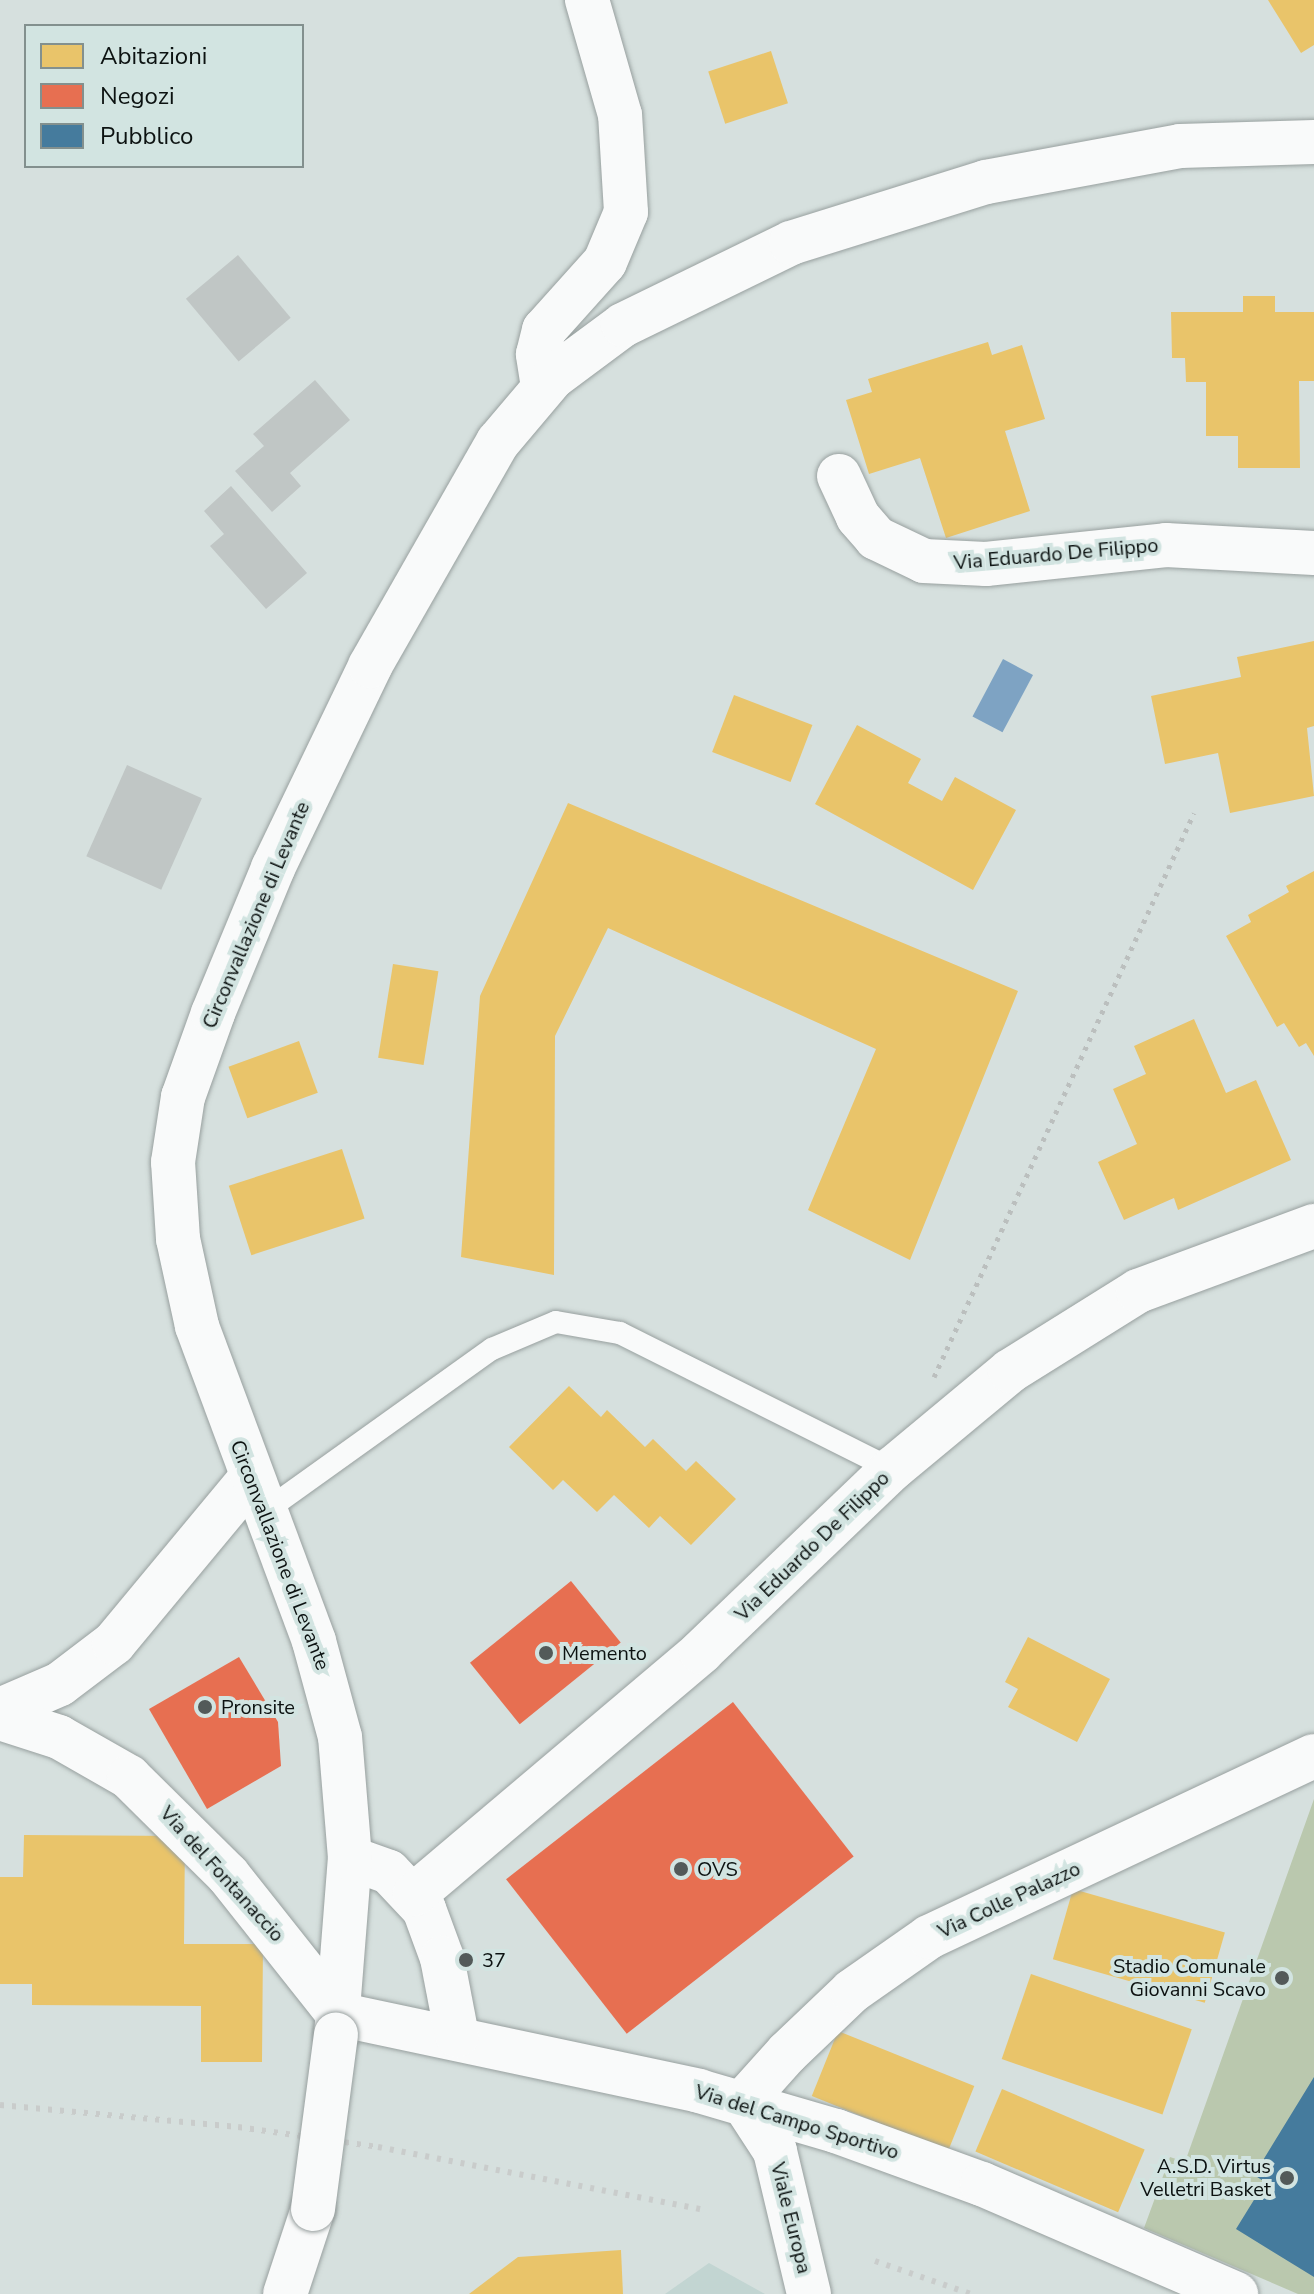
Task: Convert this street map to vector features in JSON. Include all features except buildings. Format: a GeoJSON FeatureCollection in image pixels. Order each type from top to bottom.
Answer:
{"type":"FeatureCollection","features":[{"type":"Feature","properties":{"kind":"street"},"geometry":{"type":"LineString","coordinates":[[543,387],[538,354],[544,330],[605,262],[626,212],[620,115],[587,0]]}},
{"type":"Feature","properties":{"kind":"street","name":"Circonvallazione di Levante"},"geometry":{"type":"LineString","coordinates":[[285,2294],[313,2209],[337,2024],[350,1858],[347,1783],[328,1683],[197,1326],[181,1262],[173,1178],[183,1097],[256,906],[370,666],[463,495],[543,387],[603,338],[671,300],[791,243],[897,206],[1015,175],[1154,149],[1232,142],[1314,142]]}},
{"type":"Feature","properties":{"kind":"street","name":"Via Eduardo De Filippo"},"geometry":{"type":"LineString","coordinates":[[839,476],[858,517],[876,538],[924,561],[986,564],[1166,545],[1314,553]]}},
{"type":"Feature","properties":{"kind":"street","name":"Via Eduardo De Filippo"},"geometry":{"type":"LineString","coordinates":[[415,1894],[735,1622],[892,1469],[987,1388],[1093,1315],[1159,1281],[1314,1226]]}},
{"type":"Feature","properties":{"kind":"street"},"geometry":{"type":"LineString","coordinates":[[0,1710],[60,1684],[114,1643],[257,1495]]}},
{"type":"Feature","properties":{"kind":"street","name":"Via del Fontanaccio"},"geometry":{"type":"LineString","coordinates":[[0,1718],[35,1726],[83,1748],[146,1791],[235,1883],[337,2024]]}},
{"type":"Feature","properties":{"kind":"street","name":"Via Colle Palazzo"},"geometry":{"type":"LineString","coordinates":[[743,2102],[830,2011],[919,1943],[1314,1756]]}},
{"type":"Feature","properties":{"kind":"street"},"geometry":{"type":"LineString","coordinates":[[350,1858],[389,1872],[415,1894],[438,1943],[457,2036]]}},
{"type":"Feature","properties":{"kind":"street","name":"Via del Campo Sportivo"},"geometry":{"type":"LineString","coordinates":[[337,2024],[457,2036],[743,2102],[982,2184],[1236,2294]]}},
{"type":"Feature","properties":{"kind":"street","name":"Viale Europa"},"geometry":{"type":"LineString","coordinates":[[743,2102],[775,2151],[809,2294]]}},
{"type":"Feature","properties":{"kind":"lane"},"geometry":{"type":"LineString","coordinates":[[257,1495],[492,1349],[556,1322],[620,1333],[892,1469]]}},
{"type":"Feature","properties":{"kind":"path"},"geometry":{"type":"LineString","coordinates":[[931,1383],[1194,813]]}},
{"type":"Feature","properties":{"kind":"shaded area"},"geometry":{"type":"Polygon","coordinates":[[[709,2263],[765,2294],[665,2294],[709,2263]]]}},
{"type":"Feature","properties":{"kind":"green space","name":"Stadio Comunale Giovanni Scavo"},"geometry":{"type":"Polygon","coordinates":[[[1314,1799],[1314,2294],[1298,2294],[1144,2228],[1170,2157],[1185,2162],[1314,1799]]]}},
{"type":"Feature","properties":{"kind":"water"},"geometry":{"type":"Polygon","coordinates":[[[1003,659],[1033,675],[1003,732],[972,716],[1003,659]]]}},
{"type":"Feature","properties":{"kind":"railway"},"geometry":{"type":"LineString","coordinates":[[0,2105],[238,2127],[378,2147],[701,2209]]}},
{"type":"Feature","properties":{"kind":"railway"},"geometry":{"type":"LineString","coordinates":[[875,2261],[971,2294]]}},
{"type":"Feature","properties":{"kind":"place","name":"Memento"},"geometry":{"type":"Point","coordinates":[546,1653]}},
{"type":"Feature","properties":{"kind":"place","name":"Pronsite"},"geometry":{"type":"Point","coordinates":[205,1707]}},
{"type":"Feature","properties":{"kind":"place","name":"OVS"},"geometry":{"type":"Point","coordinates":[681,1869]}},
{"type":"Feature","properties":{"kind":"place","name":"37"},"geometry":{"type":"Point","coordinates":[466,1960]}},
{"type":"Feature","properties":{"kind":"place","name":"Stadio Comunale Giovanni Scavo"},"geometry":{"type":"Point","coordinates":[1282,1978]}},
{"type":"Feature","properties":{"kind":"place","name":"A.S.D. Virtus Velletri Basket"},"geometry":{"type":"Point","coordinates":[1287,2178]}}]}
